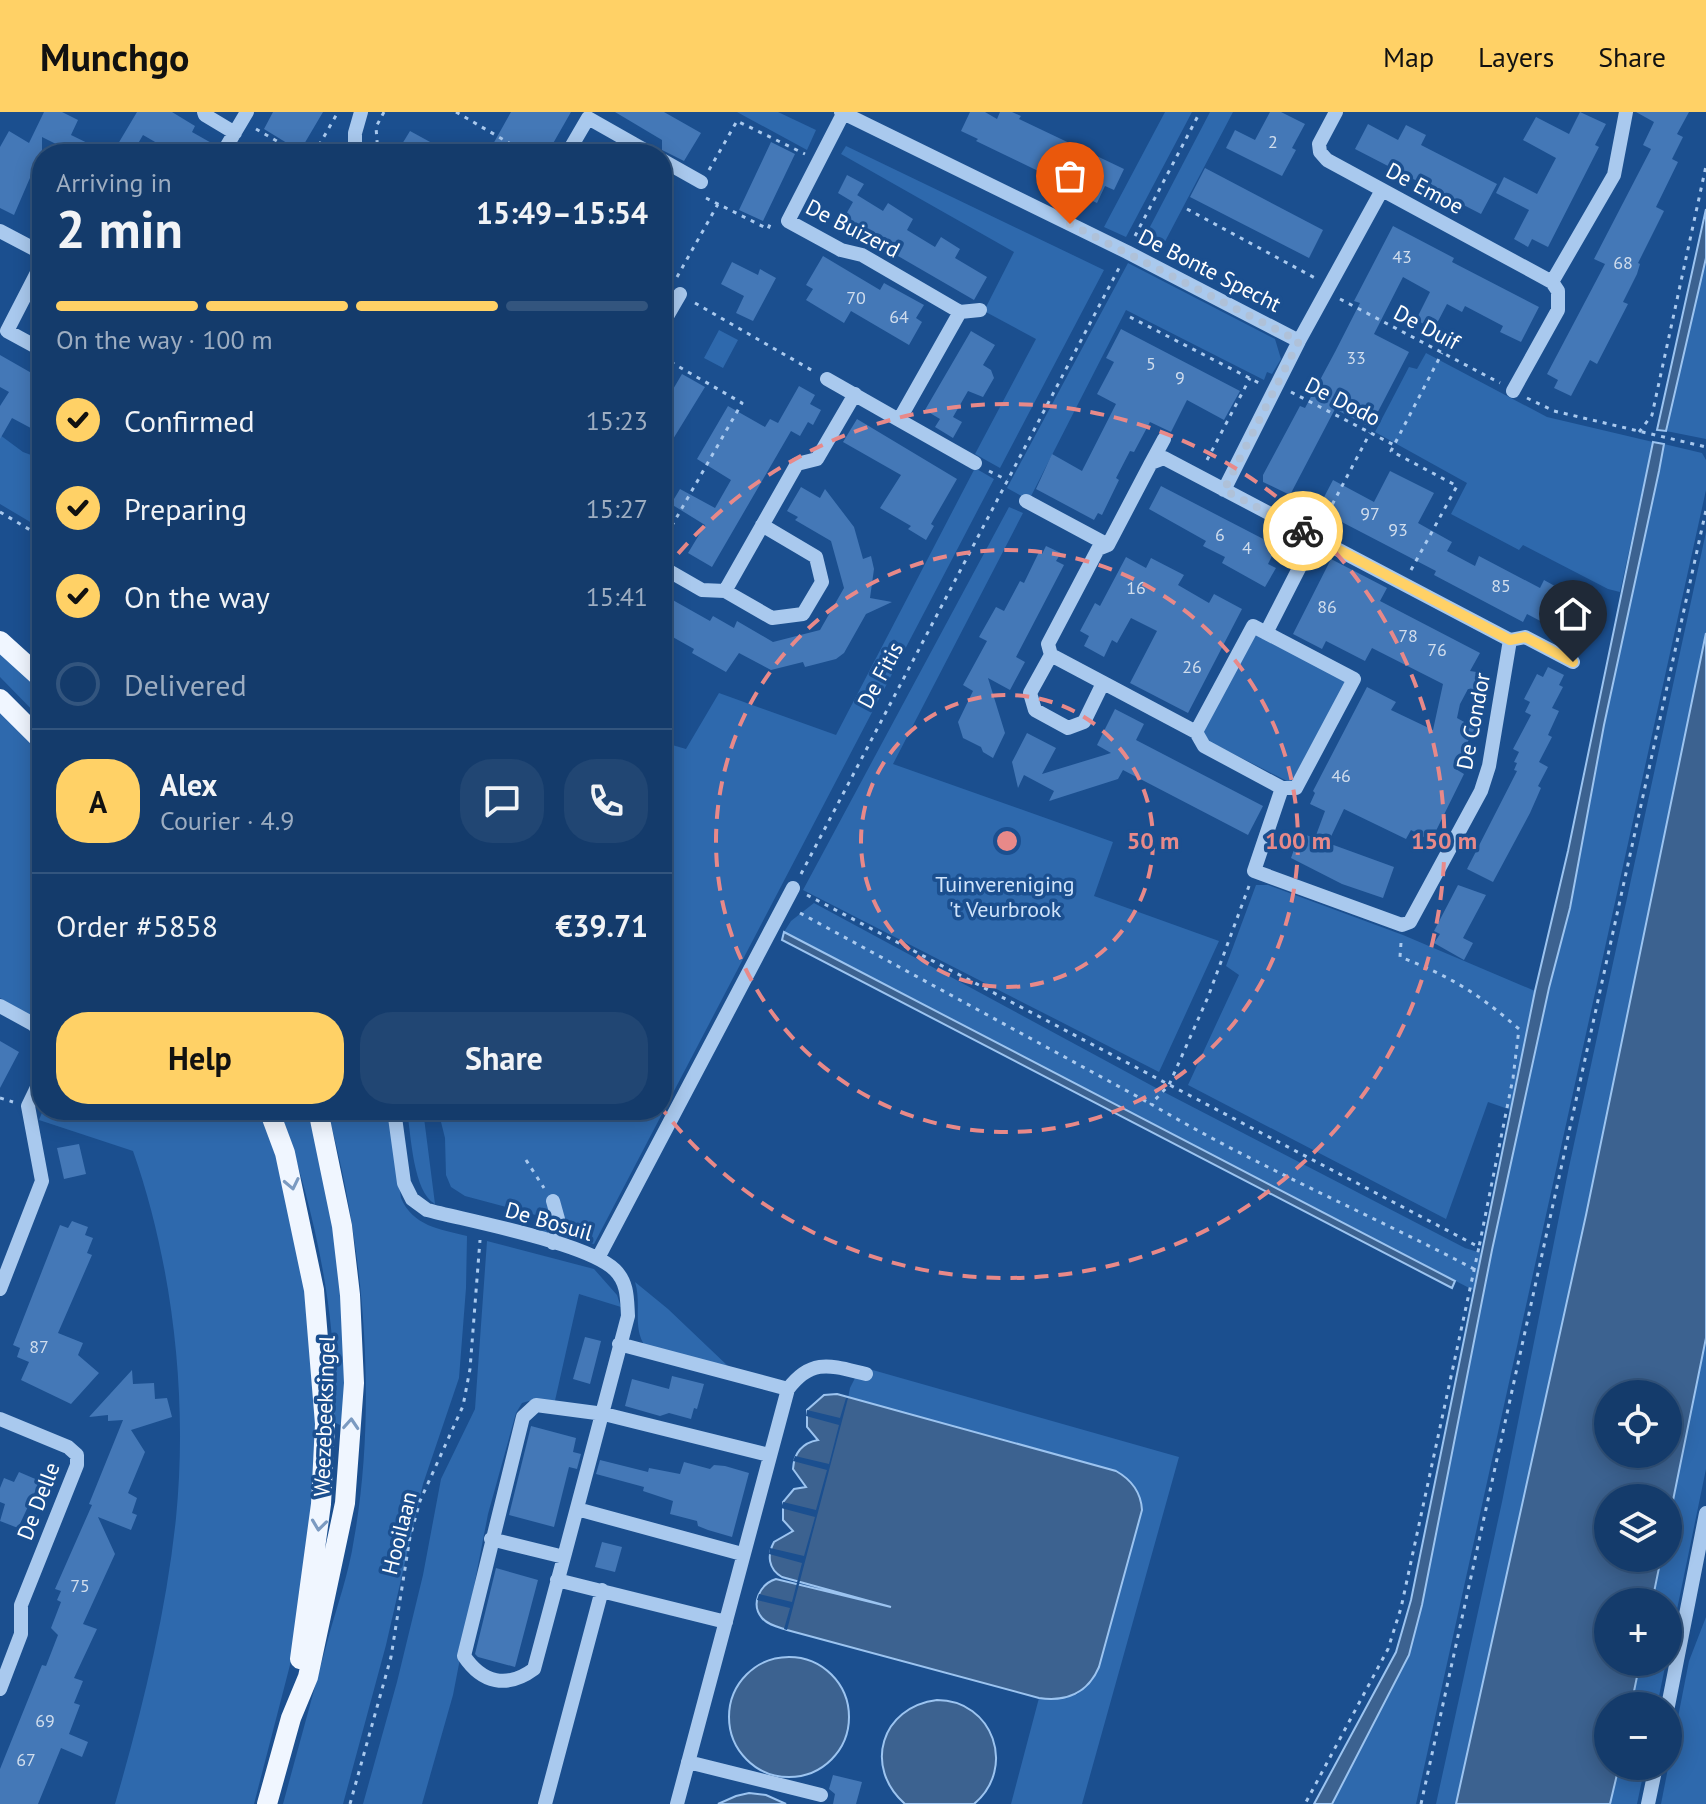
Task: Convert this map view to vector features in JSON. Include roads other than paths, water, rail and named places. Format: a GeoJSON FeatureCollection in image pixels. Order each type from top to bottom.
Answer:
{"type":"FeatureCollection","features":[{"type":"Feature","properties":{"kind":"main road"},"geometry":{"type":"LineString","coordinates":[[0,641],[32,670]]}},
{"type":"Feature","properties":{"kind":"main road"},"geometry":{"type":"LineString","coordinates":[[0,699],[32,731]]}},
{"type":"Feature","properties":{"kind":"main road","name":"Weezebeeksingel"},"geometry":{"type":"LineString","coordinates":[[273,1120],[285,1153],[314,1290],[325,1424],[321,1504],[291,1718]]}},
{"type":"Feature","properties":{"kind":"main road","name":"Weezebeeksingel"},"geometry":{"type":"LineString","coordinates":[[267,1804],[291,1718],[308,1677],[345,1503],[354,1383],[350,1295],[342,1226],[320,1120]]}},
{"type":"Feature","properties":{"kind":"street"},"geometry":{"type":"LineString","coordinates":[[355,144],[361,112]]}},
{"type":"Feature","properties":{"kind":"street","name":"De Buizerd"},"geometry":{"type":"LineString","coordinates":[[843,112],[788,221],[841,250],[862,255],[960,312]]}},
{"type":"Feature","properties":{"kind":"street","name":"De Bonte Specht"},"geometry":{"type":"LineString","coordinates":[[843,112],[1299,341]]}},
{"type":"Feature","properties":{"kind":"street","name":"De Emoe"},"geometry":{"type":"LineString","coordinates":[[1336,112],[1319,144],[1320,152],[1327,160],[1552,282]]}},
{"type":"Feature","properties":{"kind":"street"},"geometry":{"type":"LineString","coordinates":[[1513,391],[1558,310],[1558,291],[1552,282],[1614,175],[1626,112]]}},
{"type":"Feature","properties":{"kind":"street"},"geometry":{"type":"LineString","coordinates":[[202,113],[241,122],[228,144]]}},
{"type":"Feature","properties":{"kind":"street"},"geometry":{"type":"LineString","coordinates":[[575,144],[589,115],[625,144]]}},
{"type":"Feature","properties":{"kind":"street"},"geometry":{"type":"LineString","coordinates":[[672,166],[701,182]]}},
{"type":"Feature","properties":{"kind":"street"},"geometry":{"type":"LineString","coordinates":[[1224,490],[1299,341],[1382,190]]}},
{"type":"Feature","properties":{"kind":"street"},"geometry":{"type":"LineString","coordinates":[[0,231],[32,248]]}},
{"type":"Feature","properties":{"kind":"street"},"geometry":{"type":"LineString","coordinates":[[32,282],[7,331],[32,345]]}},
{"type":"Feature","properties":{"kind":"street"},"geometry":{"type":"LineString","coordinates":[[672,308],[680,294]]}},
{"type":"Feature","properties":{"kind":"street"},"geometry":{"type":"LineString","coordinates":[[899,420],[960,312],[980,310]]}},
{"type":"Feature","properties":{"kind":"street"},"geometry":{"type":"LineString","coordinates":[[827,379],[975,463]]}},
{"type":"Feature","properties":{"kind":"street"},"geometry":{"type":"LineString","coordinates":[[725,591],[797,464],[817,459],[855,394]]}},
{"type":"Feature","properties":{"kind":"street"},"geometry":{"type":"LineString","coordinates":[[1103,683],[1084,722],[1068,728],[1035,710],[1030,693],[1051,655],[1048,644],[1098,549],[1108,545],[1164,439]]}},
{"type":"Feature","properties":{"kind":"street"},"geometry":{"type":"LineString","coordinates":[[1151,463],[1164,458],[1510,640],[1525,637],[1573,662]]}},
{"type":"Feature","properties":{"kind":"street"},"geometry":{"type":"LineString","coordinates":[[1026,501],[1108,545]]}},
{"type":"Feature","properties":{"kind":"street"},"geometry":{"type":"LineString","coordinates":[[672,573],[702,590],[725,591],[772,618],[803,614],[822,582],[816,557],[762,525]]}},
{"type":"Feature","properties":{"kind":"street"},"geometry":{"type":"LineString","coordinates":[[1266,633],[1315,537]]}},
{"type":"Feature","properties":{"kind":"street"},"geometry":{"type":"LineString","coordinates":[[1051,655],[1196,732],[1204,746],[1282,788],[1296,788],[1354,679],[1253,626],[1196,732]]}},
{"type":"Feature","properties":{"kind":"street","name":"De Condor"},"geometry":{"type":"LineString","coordinates":[[1282,788],[1254,871],[1402,925],[1410,922],[1481,791],[1489,766],[1510,640]]}},
{"type":"Feature","properties":{"kind":"street"},"geometry":{"type":"LineString","coordinates":[[672,1118],[793,888]]}},
{"type":"Feature","properties":{"kind":"street"},"geometry":{"type":"LineString","coordinates":[[0,1006],[32,1023]]}},
{"type":"Feature","properties":{"kind":"street"},"geometry":{"type":"LineString","coordinates":[[0,1289],[42,1181],[28,1106],[32,1098]]}},
{"type":"Feature","properties":{"kind":"street","name":"De Bosuil"},"geometry":{"type":"LineString","coordinates":[[395,1120],[404,1183],[412,1199],[427,1210],[598,1258],[615,1270],[625,1285],[628,1316],[604,1414],[534,1669],[518,1681],[496,1680],[474,1672],[464,1656],[523,1417],[536,1405],[604,1414]]}},
{"type":"Feature","properties":{"kind":"street"},"geometry":{"type":"LineString","coordinates":[[598,1258],[671,1120]]}},
{"type":"Feature","properties":{"kind":"street"},"geometry":{"type":"LineString","coordinates":[[553,1201],[558,1219],[553,1243]]}},
{"type":"Feature","properties":{"kind":"street"},"geometry":{"type":"LineString","coordinates":[[619,1344],[788,1389]]}},
{"type":"Feature","properties":{"kind":"street"},"geometry":{"type":"LineString","coordinates":[[677,1804],[788,1389],[797,1376],[822,1364],[866,1374]]}},
{"type":"Feature","properties":{"kind":"street"},"geometry":{"type":"LineString","coordinates":[[604,1414],[769,1455]]}},
{"type":"Feature","properties":{"kind":"street","name":"De Delle"},"geometry":{"type":"LineString","coordinates":[[0,1419],[68,1447],[77,1455],[77,1465],[21,1605],[21,1634],[0,1689]]}},
{"type":"Feature","properties":{"kind":"street"},"geometry":{"type":"LineString","coordinates":[[577,1509],[742,1554]]}},
{"type":"Feature","properties":{"kind":"street"},"geometry":{"type":"LineString","coordinates":[[1671,1692],[1706,1513]]}},
{"type":"Feature","properties":{"kind":"street"},"geometry":{"type":"LineString","coordinates":[[491,1539],[564,1557]]}},
{"type":"Feature","properties":{"kind":"street"},"geometry":{"type":"LineString","coordinates":[[557,1580],[726,1622]]}},
{"type":"Feature","properties":{"kind":"street"},"geometry":{"type":"LineString","coordinates":[[545,1804],[602,1590]]}},
{"type":"Feature","properties":{"kind":"street"},"geometry":{"type":"LineString","coordinates":[[688,1762],[821,1795]]}},
{"type":"Feature","properties":{"kind":"street"},"geometry":{"type":"LineString","coordinates":[[1648,1804],[1653,1780]]}},
{"type":"Feature","properties":{"kind":"park label","name":"Tuinvereniging 't Veurbrook"},"geometry":{"type":"Point","coordinates":[1005,896]}}]}
